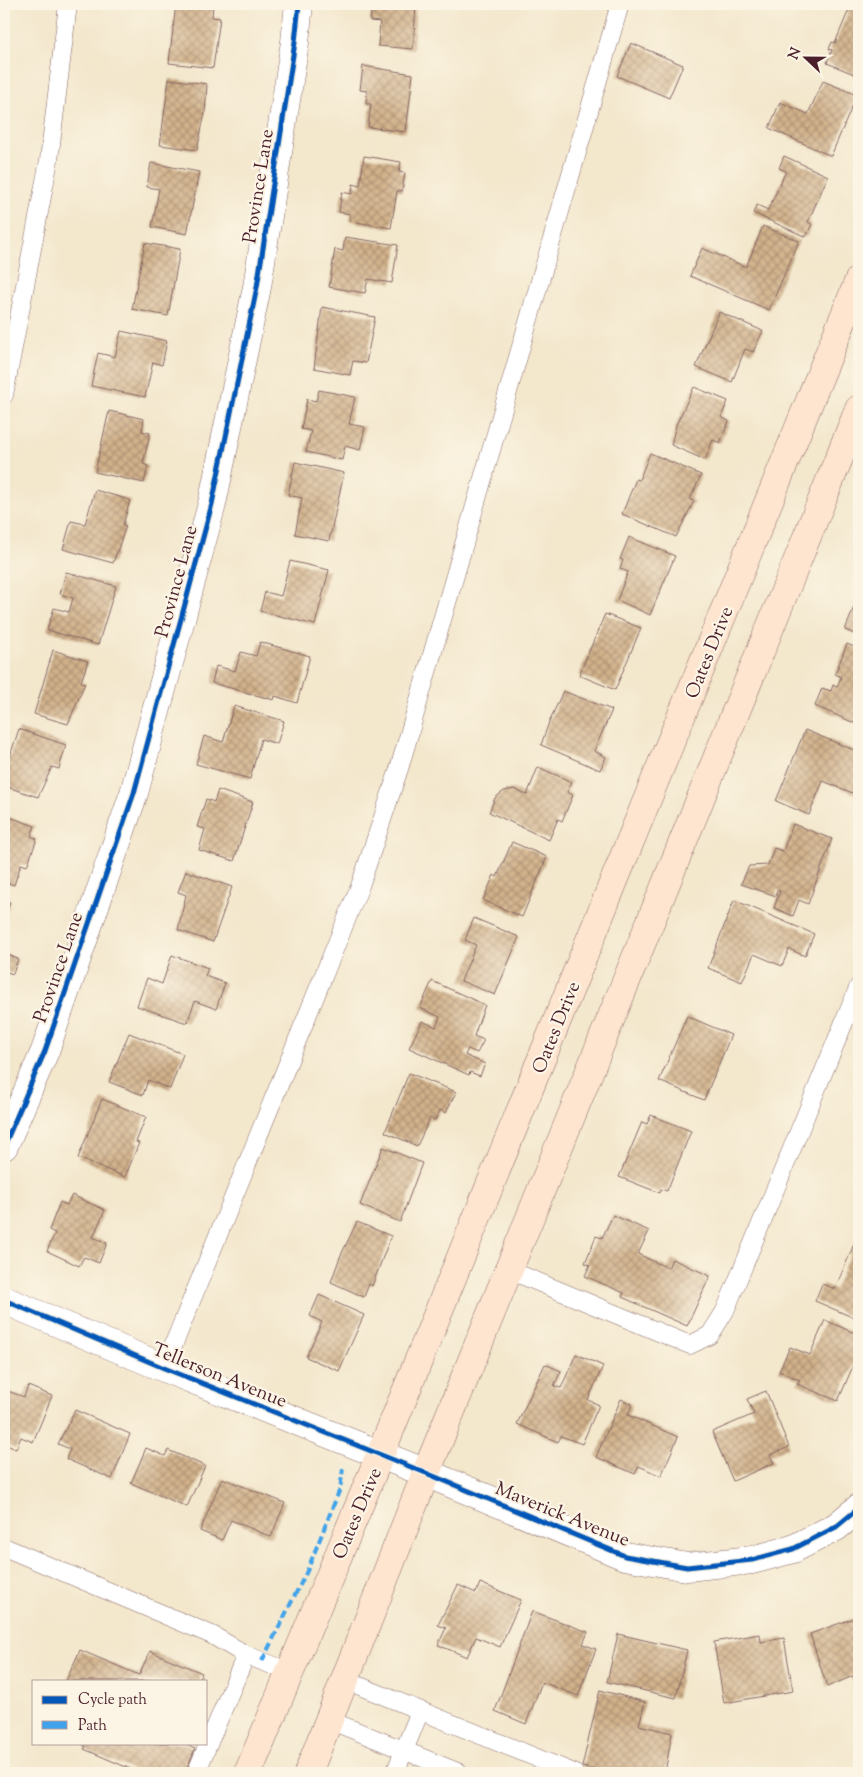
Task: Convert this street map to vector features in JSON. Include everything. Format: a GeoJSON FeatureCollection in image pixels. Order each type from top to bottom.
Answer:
{"type":"FeatureCollection","features":[{"type":"Feature","properties":{"kind":"main road","name":"Oates Drive"},"geometry":{"type":"LineString","coordinates":[[248,1773],[380,1455],[859,280]]}},
{"type":"Feature","properties":{"kind":"main road"},"geometry":{"type":"LineString","coordinates":[[308,1773],[426,1473],[859,409]]}},
{"type":"Feature","properties":{"kind":"street","name":"Province Lane"},"geometry":{"type":"LineString","coordinates":[[4,1146],[45,1050],[134,793],[212,504],[257,287],[295,42],[298,4]]}},
{"type":"Feature","properties":{"kind":"street","name":"Tellerson Avenue"},"geometry":{"type":"LineString","coordinates":[[4,1300],[164,1368],[426,1473]]}},
{"type":"Feature","properties":{"kind":"street","name":"Maverick Avenue"},"geometry":{"type":"LineString","coordinates":[[426,1473],[625,1556],[686,1567],[752,1560],[793,1549],[836,1527],[859,1508]]}},
{"type":"Feature","properties":{"kind":"lane"},"geometry":{"type":"LineString","coordinates":[[4,395],[49,160],[68,4]]}},
{"type":"Feature","properties":{"kind":"lane"},"geometry":{"type":"LineString","coordinates":[[164,1368],[360,886],[393,787],[620,4]]}},
{"type":"Feature","properties":{"kind":"lane"},"geometry":{"type":"LineString","coordinates":[[509,1270],[690,1344],[710,1335],[726,1311],[859,986]]}},
{"type":"Feature","properties":{"kind":"lane"},"geometry":{"type":"LineString","coordinates":[[4,1547],[212,1634],[246,1655],[290,1672]]}},
{"type":"Feature","properties":{"kind":"lane"},"geometry":{"type":"LineString","coordinates":[[196,1773],[246,1655]]}},
{"type":"Feature","properties":{"kind":"lane"},"geometry":{"type":"LineString","coordinates":[[345,1680],[574,1773]]}},
{"type":"Feature","properties":{"kind":"lane"},"geometry":{"type":"LineString","coordinates":[[395,1773],[420,1711]]}},
{"type":"Feature","properties":{"kind":"lane"},"geometry":{"type":"LineString","coordinates":[[329,1720],[460,1773]]}},
{"type":"Feature","properties":{"kind":"building"},"geometry":{"type":"Polygon","coordinates":[[[176,4],[213,5],[212,17],[220,18],[213,68],[169,63],[176,4]]]}},
{"type":"Feature","properties":{"kind":"building"},"geometry":{"type":"Polygon","coordinates":[[[372,4],[416,4],[413,49],[378,46],[380,22],[370,21],[372,4]]]}},
{"type":"Feature","properties":{"kind":"building"},"geometry":{"type":"Polygon","coordinates":[[[851,5],[859,8],[859,76],[827,63],[832,50],[829,49],[832,42],[835,43],[851,5]]]}},
{"type":"Feature","properties":{"kind":"building"},"geometry":{"type":"Polygon","coordinates":[[[631,43],[683,65],[669,98],[617,76],[631,43]]]}},
{"type":"Feature","properties":{"kind":"building"},"geometry":{"type":"Polygon","coordinates":[[[363,66],[413,74],[406,132],[368,127],[371,104],[366,104],[367,91],[360,90],[363,66]]]}},
{"type":"Feature","properties":{"kind":"building"},"geometry":{"type":"Polygon","coordinates":[[[169,79],[207,84],[205,113],[197,150],[160,145],[169,79]]]}},
{"type":"Feature","properties":{"kind":"building"},"geometry":{"type":"Polygon","coordinates":[[[823,81],[857,95],[831,156],[769,128],[780,102],[808,114],[823,81]]]}},
{"type":"Feature","properties":{"kind":"building"},"geometry":{"type":"Polygon","coordinates":[[[364,156],[401,162],[399,172],[405,173],[402,191],[397,191],[391,228],[350,221],[350,214],[339,212],[342,192],[352,194],[353,184],[360,186],[364,156]]]}},
{"type":"Feature","properties":{"kind":"building"},"geometry":{"type":"Polygon","coordinates":[[[784,156],[828,176],[808,222],[812,224],[806,237],[753,213],[757,205],[768,210],[786,171],[779,168],[784,156]]]}},
{"type":"Feature","properties":{"kind":"building"},"geometry":{"type":"Polygon","coordinates":[[[151,163],[199,172],[187,234],[152,227],[159,189],[147,187],[151,163]]]}},
{"type":"Feature","properties":{"kind":"building"},"geometry":{"type":"Polygon","coordinates":[[[763,226],[799,241],[769,310],[690,276],[702,248],[746,267],[763,226]]]}},
{"type":"Feature","properties":{"kind":"building"},"geometry":{"type":"Polygon","coordinates":[[[345,237],[398,245],[392,283],[368,279],[365,293],[329,287],[335,249],[343,251],[345,237]]]}},
{"type":"Feature","properties":{"kind":"building"},"geometry":{"type":"Polygon","coordinates":[[[145,243],[180,249],[168,316],[132,309],[145,243]]]}},
{"type":"Feature","properties":{"kind":"building"},"geometry":{"type":"Polygon","coordinates":[[[322,307],[375,317],[366,363],[353,361],[350,375],[314,368],[322,307]]]}},
{"type":"Feature","properties":{"kind":"building"},"geometry":{"type":"Polygon","coordinates":[[[719,312],[763,331],[753,352],[745,349],[732,382],[696,367],[719,312]]]}},
{"type":"Feature","properties":{"kind":"building"},"geometry":{"type":"Polygon","coordinates":[[[121,331],[167,341],[162,365],[153,362],[145,397],[91,386],[98,353],[115,357],[121,331]]]}},
{"type":"Feature","properties":{"kind":"building"},"geometry":{"type":"Polygon","coordinates":[[[694,387],[728,401],[721,417],[729,421],[720,443],[713,440],[705,460],[671,445],[676,425],[694,387]]]}},
{"type":"Feature","properties":{"kind":"building"},"geometry":{"type":"Polygon","coordinates":[[[319,390],[355,397],[349,424],[365,427],[360,450],[345,446],[342,460],[306,452],[311,431],[301,429],[307,399],[316,401],[319,390]]]}},
{"type":"Feature","properties":{"kind":"building"},"geometry":{"type":"Polygon","coordinates":[[[109,411],[144,419],[142,431],[150,433],[143,464],[148,466],[144,483],[95,472],[109,411]]]}},
{"type":"Feature","properties":{"kind":"building"},"geometry":{"type":"Polygon","coordinates":[[[650,453],[701,475],[690,500],[694,501],[676,537],[622,514],[636,479],[639,480],[650,453]]]}},
{"type":"Feature","properties":{"kind":"building"},"geometry":{"type":"Polygon","coordinates":[[[295,462],[344,473],[329,541],[295,534],[302,498],[288,495],[295,462]]]}},
{"type":"Feature","properties":{"kind":"building"},"geometry":{"type":"Polygon","coordinates":[[[95,490],[130,500],[123,525],[126,526],[113,563],[63,549],[71,521],[85,524],[95,490]]]}},
{"type":"Feature","properties":{"kind":"building"},"geometry":{"type":"Polygon","coordinates":[[[629,537],[675,556],[650,615],[617,600],[628,572],[620,569],[623,560],[620,559],[629,537]]]}},
{"type":"Feature","properties":{"kind":"building"},"geometry":{"type":"Polygon","coordinates":[[[290,561],[329,570],[315,625],[260,611],[265,592],[281,596],[290,561]]]}},
{"type":"Feature","properties":{"kind":"building"},"geometry":{"type":"Polygon","coordinates":[[[66,572],[116,586],[98,645],[47,630],[54,608],[69,612],[73,598],[60,594],[66,572]]]}},
{"type":"Feature","properties":{"kind":"building"},"geometry":{"type":"Polygon","coordinates":[[[857,600],[859,601],[859,636],[845,630],[857,600]]]}},
{"type":"Feature","properties":{"kind":"building"},"geometry":{"type":"Polygon","coordinates":[[[605,614],[641,628],[615,690],[579,675],[605,614]]]}},
{"type":"Feature","properties":{"kind":"building"},"geometry":{"type":"Polygon","coordinates":[[[260,642],[310,656],[297,703],[275,696],[274,700],[212,683],[216,666],[235,671],[241,652],[256,656],[260,642]]]}},
{"type":"Feature","properties":{"kind":"building"},"geometry":{"type":"Polygon","coordinates":[[[847,644],[859,649],[859,725],[815,706],[822,688],[831,691],[833,685],[837,687],[841,677],[835,674],[847,644]]]}},
{"type":"Feature","properties":{"kind":"building"},"geometry":{"type":"Polygon","coordinates":[[[53,650],[88,661],[81,682],[85,683],[68,724],[34,714],[53,650]]]}},
{"type":"Feature","properties":{"kind":"building"},"geometry":{"type":"Polygon","coordinates":[[[563,691],[612,710],[594,751],[606,757],[600,770],[541,745],[563,691]]]}},
{"type":"Feature","properties":{"kind":"building"},"geometry":{"type":"Polygon","coordinates":[[[234,706],[284,721],[277,744],[261,739],[250,779],[196,764],[204,736],[223,742],[234,706]]]}},
{"type":"Feature","properties":{"kind":"building"},"geometry":{"type":"Polygon","coordinates":[[[19,729],[66,745],[59,769],[52,767],[38,797],[4,786],[4,754],[10,756],[19,729]]]}},
{"type":"Feature","properties":{"kind":"building"},"geometry":{"type":"Polygon","coordinates":[[[805,730],[859,752],[859,784],[855,794],[823,781],[809,815],[776,801],[805,730]]]}},
{"type":"Feature","properties":{"kind":"building"},"geometry":{"type":"Polygon","coordinates":[[[538,767],[572,782],[567,792],[573,795],[562,821],[558,819],[549,840],[489,812],[495,798],[504,791],[514,789],[527,795],[538,767]]]}},
{"type":"Feature","properties":{"kind":"building"},"geometry":{"type":"Polygon","coordinates":[[[218,790],[253,802],[234,861],[199,850],[205,829],[197,827],[206,799],[214,802],[218,790]]]}},
{"type":"Feature","properties":{"kind":"building"},"geometry":{"type":"Polygon","coordinates":[[[4,815],[35,826],[31,836],[37,839],[27,866],[21,864],[14,885],[4,882],[4,815]]]}},
{"type":"Feature","properties":{"kind":"building"},"geometry":{"type":"Polygon","coordinates":[[[793,824],[832,839],[808,904],[799,900],[793,916],[774,908],[780,891],[777,890],[776,896],[741,884],[749,866],[768,865],[774,848],[783,851],[793,824]]]}},
{"type":"Feature","properties":{"kind":"building"},"geometry":{"type":"Polygon","coordinates":[[[512,842],[547,857],[522,917],[483,900],[494,875],[497,877],[512,842]]]}},
{"type":"Feature","properties":{"kind":"building"},"geometry":{"type":"Polygon","coordinates":[[[186,871],[232,887],[213,942],[178,930],[186,895],[178,892],[186,871]]]}},
{"type":"Feature","properties":{"kind":"building"},"geometry":{"type":"Polygon","coordinates":[[[4,900],[10,902],[4,923],[4,900]]]}},
{"type":"Feature","properties":{"kind":"building"},"geometry":{"type":"Polygon","coordinates":[[[734,900],[814,934],[805,956],[789,949],[782,966],[754,954],[742,982],[708,968],[734,900]]]}},
{"type":"Feature","properties":{"kind":"building"},"geometry":{"type":"Polygon","coordinates":[[[474,918],[519,937],[495,995],[461,981],[476,945],[465,940],[474,918]]]}},
{"type":"Feature","properties":{"kind":"building"},"geometry":{"type":"Polygon","coordinates":[[[4,953],[18,959],[13,974],[4,971],[4,953]]]}},
{"type":"Feature","properties":{"kind":"building"},"geometry":{"type":"Polygon","coordinates":[[[172,955],[208,968],[205,976],[225,983],[216,1009],[195,1001],[187,1023],[137,1006],[147,978],[162,984],[172,955]]]}},
{"type":"Feature","properties":{"kind":"building"},"geometry":{"type":"Polygon","coordinates":[[[432,981],[485,1005],[474,1036],[484,1040],[477,1053],[468,1049],[465,1055],[485,1064],[480,1076],[470,1072],[469,1075],[409,1048],[422,1021],[436,1027],[440,1017],[420,1008],[432,981]]]}},
{"type":"Feature","properties":{"kind":"building"},"geometry":{"type":"Polygon","coordinates":[[[687,1016],[731,1035],[704,1100],[659,1081],[687,1016]]]}},
{"type":"Feature","properties":{"kind":"building"},"geometry":{"type":"Polygon","coordinates":[[[129,1033],[183,1054],[170,1089],[148,1080],[143,1095],[109,1082],[129,1033]]]}},
{"type":"Feature","properties":{"kind":"building"},"geometry":{"type":"Polygon","coordinates":[[[409,1073],[456,1092],[446,1113],[440,1110],[435,1120],[430,1118],[417,1146],[385,1132],[409,1073]]]}},
{"type":"Feature","properties":{"kind":"building"},"geometry":{"type":"Polygon","coordinates":[[[102,1099],[146,1117],[136,1142],[139,1143],[125,1177],[78,1158],[102,1099]]]}},
{"type":"Feature","properties":{"kind":"building"},"geometry":{"type":"Polygon","coordinates":[[[651,1115],[691,1131],[667,1191],[661,1189],[660,1193],[619,1177],[642,1122],[647,1124],[651,1115]]]}},
{"type":"Feature","properties":{"kind":"building"},"geometry":{"type":"Polygon","coordinates":[[[383,1147],[422,1163],[400,1222],[360,1205],[383,1147]]]}},
{"type":"Feature","properties":{"kind":"building"},"geometry":{"type":"Polygon","coordinates":[[[72,1195],[105,1210],[93,1237],[107,1243],[99,1263],[84,1257],[79,1266],[47,1251],[55,1233],[49,1230],[60,1202],[67,1205],[72,1195]]]}},
{"type":"Feature","properties":{"kind":"building"},"geometry":{"type":"Polygon","coordinates":[[[613,1215],[649,1231],[638,1254],[668,1268],[672,1259],[710,1276],[687,1326],[622,1297],[624,1293],[585,1276],[590,1265],[585,1263],[596,1236],[602,1238],[613,1215]]]}},
{"type":"Feature","properties":{"kind":"building"},"geometry":{"type":"Polygon","coordinates":[[[357,1222],[391,1236],[372,1286],[369,1284],[364,1297],[331,1282],[340,1257],[357,1222]]]}},
{"type":"Feature","properties":{"kind":"building"},"geometry":{"type":"Polygon","coordinates":[[[855,1242],[859,1243],[859,1320],[815,1301],[822,1284],[835,1289],[855,1242]]]}},
{"type":"Feature","properties":{"kind":"building"},"geometry":{"type":"Polygon","coordinates":[[[319,1295],[364,1315],[339,1371],[306,1357],[322,1322],[310,1316],[319,1295]]]}},
{"type":"Feature","properties":{"kind":"building"},"geometry":{"type":"Polygon","coordinates":[[[825,1320],[859,1335],[859,1352],[838,1401],[797,1384],[800,1380],[779,1371],[790,1347],[810,1355],[825,1320]]]}},
{"type":"Feature","properties":{"kind":"building"},"geometry":{"type":"Polygon","coordinates":[[[576,1354],[603,1366],[588,1400],[599,1405],[582,1444],[561,1436],[558,1442],[517,1424],[545,1364],[561,1371],[554,1386],[561,1388],[576,1354]]]}},
{"type":"Feature","properties":{"kind":"building"},"geometry":{"type":"Polygon","coordinates":[[[28,1386],[52,1396],[33,1442],[21,1437],[16,1449],[4,1444],[4,1391],[24,1397],[28,1386]]]}},
{"type":"Feature","properties":{"kind":"building"},"geometry":{"type":"Polygon","coordinates":[[[766,1391],[789,1447],[770,1455],[774,1463],[733,1481],[712,1432],[754,1414],[747,1399],[766,1391]]]}},
{"type":"Feature","properties":{"kind":"building"},"geometry":{"type":"Polygon","coordinates":[[[621,1399],[632,1404],[628,1415],[678,1437],[661,1476],[639,1466],[635,1474],[596,1457],[621,1399]]]}},
{"type":"Feature","properties":{"kind":"building"},"geometry":{"type":"Polygon","coordinates":[[[75,1410],[130,1434],[112,1479],[66,1459],[70,1449],[58,1444],[75,1410]]]}},
{"type":"Feature","properties":{"kind":"building"},"geometry":{"type":"Polygon","coordinates":[[[146,1448],[165,1456],[168,1450],[205,1466],[187,1507],[131,1483],[146,1448]]]}},
{"type":"Feature","properties":{"kind":"building"},"geometry":{"type":"Polygon","coordinates":[[[222,1478],[285,1503],[271,1537],[231,1520],[222,1540],[200,1531],[222,1478]]]}},
{"type":"Feature","properties":{"kind":"building"},"geometry":{"type":"Polygon","coordinates":[[[480,1583],[521,1600],[500,1647],[476,1637],[467,1657],[438,1645],[446,1628],[438,1625],[458,1585],[476,1593],[480,1583]]]}},
{"type":"Feature","properties":{"kind":"building"},"geometry":{"type":"Polygon","coordinates":[[[532,1611],[588,1632],[583,1644],[596,1649],[578,1696],[542,1682],[526,1724],[495,1711],[532,1611]]]}},
{"type":"Feature","properties":{"kind":"building"},"geometry":{"type":"Polygon","coordinates":[[[857,1617],[859,1623],[859,1689],[857,1690],[853,1676],[827,1687],[810,1634],[857,1617]]]}},
{"type":"Feature","properties":{"kind":"building"},"geometry":{"type":"Polygon","coordinates":[[[618,1634],[687,1650],[676,1698],[607,1682],[618,1634]]]}},
{"type":"Feature","properties":{"kind":"building"},"geometry":{"type":"Polygon","coordinates":[[[760,1634],[761,1642],[784,1638],[793,1691],[724,1703],[714,1642],[760,1634]]]}},
{"type":"Feature","properties":{"kind":"building"},"geometry":{"type":"Polygon","coordinates":[[[80,1650],[139,1675],[150,1651],[202,1673],[199,1680],[66,1680],[80,1650]]]}},
{"type":"Feature","properties":{"kind":"building"},"geometry":{"type":"Polygon","coordinates":[[[600,1690],[645,1702],[639,1725],[672,1733],[665,1773],[629,1773],[620,1771],[619,1773],[608,1773],[582,1767],[600,1690]]]}},
{"type":"Feature","properties":{"kind":"building"},"geometry":{"type":"Polygon","coordinates":[[[82,1744],[184,1744],[195,1749],[185,1773],[140,1773],[84,1749],[86,1746],[82,1744]]]}},
{"type":"Feature","properties":{"kind":"marked path"},"geometry":{"type":"LineString","coordinates":[[262,1661],[307,1571],[340,1489],[343,1469]]}},
{"type":"Feature","properties":{"kind":"cycle path"},"geometry":{"type":"LineString","coordinates":[[4,1146],[45,1051],[134,793],[212,504],[257,287],[295,42],[299,4]]}},
{"type":"Feature","properties":{"kind":"cycle path"},"geometry":{"type":"LineString","coordinates":[[4,1300],[164,1368],[426,1473],[625,1556],[687,1567],[752,1560],[793,1549],[836,1527],[859,1508]]}}]}
